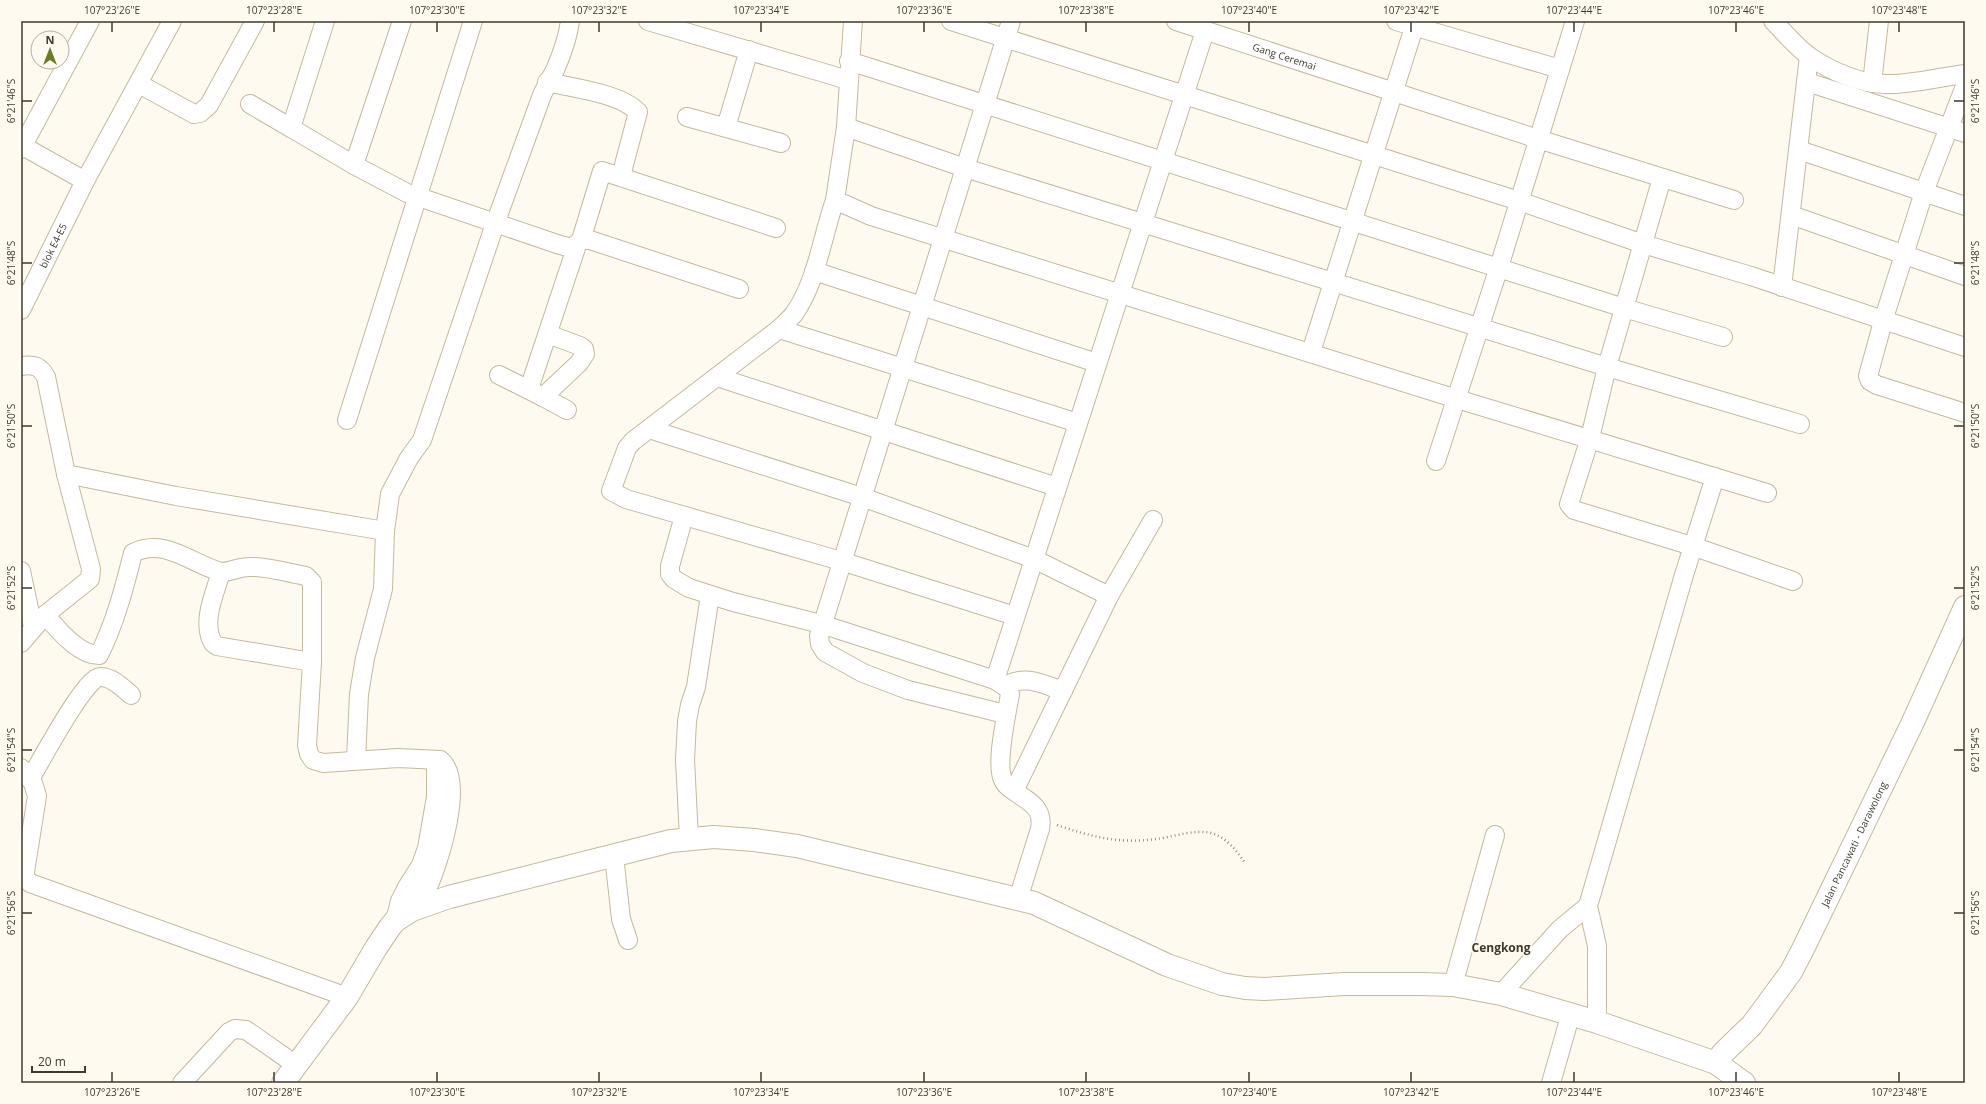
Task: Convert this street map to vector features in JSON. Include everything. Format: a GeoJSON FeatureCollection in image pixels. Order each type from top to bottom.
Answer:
{"type":"FeatureCollection","features":[{"type":"Feature","properties":{"kind":"street"},"geometry":{"type":"LineString","coordinates":[[85,181],[22,147],[90,21]]}},
{"type":"Feature","properties":{"kind":"street","name":"blok E4-E5"},"geometry":{"type":"LineString","coordinates":[[21,310],[85,181],[172,21]]}},
{"type":"Feature","properties":{"kind":"street"},"geometry":{"type":"LineString","coordinates":[[139,84],[194,114],[200,113],[209,105],[255,21]]}},
{"type":"Feature","properties":{"kind":"street"},"geometry":{"type":"LineString","coordinates":[[291,128],[325,21]]}},
{"type":"Feature","properties":{"kind":"street"},"geometry":{"type":"LineString","coordinates":[[354,165],[402,21]]}},
{"type":"Feature","properties":{"kind":"street"},"geometry":{"type":"LineString","coordinates":[[347,420],[474,21]]}},
{"type":"Feature","properties":{"kind":"street"},"geometry":{"type":"LineString","coordinates":[[356,760],[359,694],[365,658],[383,589],[385,531],[390,494],[409,458],[422,440],[495,224],[547,82],[555,71],[568,35],[570,21]]}},
{"type":"Feature","properties":{"kind":"street"},"geometry":{"type":"LineString","coordinates":[[648,21],[848,80]]}},
{"type":"Feature","properties":{"kind":"street"},"geometry":{"type":"LineString","coordinates":[[853,21],[849,61],[846,127],[835,200],[814,271],[800,305],[793,315],[779,329],[649,429],[627,448],[613,480],[611,491],[626,499],[841,561],[1015,616]]}},
{"type":"Feature","properties":{"kind":"street"},"geometry":{"type":"LineString","coordinates":[[951,21],[1009,29],[1184,95],[1519,202],[1643,244],[1742,273],[1884,318],[1965,347]]}},
{"type":"Feature","properties":{"kind":"street"},"geometry":{"type":"LineString","coordinates":[[1396,21],[1415,24],[1560,69]]}},
{"type":"Feature","properties":{"kind":"street"},"geometry":{"type":"LineString","coordinates":[[1436,461],[1457,399],[1478,327],[1499,267],[1575,21]]}},
{"type":"Feature","properties":{"kind":"street"},"geometry":{"type":"LineString","coordinates":[[1772,21],[1809,56],[1837,73],[1872,82],[1893,84],[1965,74]]}},
{"type":"Feature","properties":{"kind":"street"},"geometry":{"type":"LineString","coordinates":[[1872,82],[1879,21]]}},
{"type":"Feature","properties":{"kind":"street","name":"Gang Ceremai"},"geometry":{"type":"LineString","coordinates":[[1179,22],[1394,91],[1538,140],[1734,200]]}},
{"type":"Feature","properties":{"kind":"street"},"geometry":{"type":"LineString","coordinates":[[1311,352],[1415,24]]}},
{"type":"Feature","properties":{"kind":"street"},"geometry":{"type":"LineString","coordinates":[[1005,714],[908,690],[863,673],[825,652],[820,644],[818,636],[1009,29]]}},
{"type":"Feature","properties":{"kind":"street"},"geometry":{"type":"LineString","coordinates":[[1000,683],[1015,616],[1205,31]]}},
{"type":"Feature","properties":{"kind":"street"},"geometry":{"type":"LineString","coordinates":[[726,127],[749,50]]}},
{"type":"Feature","properties":{"kind":"street"},"geometry":{"type":"LineString","coordinates":[[1775,284],[1790,215],[1799,150],[1809,56]]}},
{"type":"Feature","properties":{"kind":"street"},"geometry":{"type":"LineString","coordinates":[[849,61],[1353,220],[1624,308],[1723,336]]}},
{"type":"Feature","properties":{"kind":"street"},"geometry":{"type":"LineString","coordinates":[[547,82],[615,98],[633,107],[638,112],[621,176]]}},
{"type":"Feature","properties":{"kind":"street"},"geometry":{"type":"LineString","coordinates":[[1807,82],[1957,130]]}},
{"type":"Feature","properties":{"kind":"street"},"geometry":{"type":"LineString","coordinates":[[1965,86],[1957,130],[1924,192],[1884,318],[1868,376],[1870,381],[1877,385],[1965,413]]}},
{"type":"Feature","properties":{"kind":"street"},"geometry":{"type":"LineString","coordinates":[[250,104],[354,165],[407,193],[560,245],[572,248],[579,242],[590,240],[739,289]]}},
{"type":"Feature","properties":{"kind":"street"},"geometry":{"type":"LineString","coordinates":[[687,117],[781,143]]}},
{"type":"Feature","properties":{"kind":"street"},"geometry":{"type":"LineString","coordinates":[[846,127],[965,168],[1334,281],[1607,367],[1800,424]]}},
{"type":"Feature","properties":{"kind":"street"},"geometry":{"type":"LineString","coordinates":[[1799,150],[1965,206]]}},
{"type":"Feature","properties":{"kind":"street"},"geometry":{"type":"LineString","coordinates":[[536,393],[548,334],[602,171],[776,228]]}},
{"type":"Feature","properties":{"kind":"street"},"geometry":{"type":"LineString","coordinates":[[1662,178],[1607,367],[1590,438],[1570,499],[1571,508],[1692,546],[1793,581]]}},
{"type":"Feature","properties":{"kind":"street"},"geometry":{"type":"LineString","coordinates":[[835,200],[872,216],[1311,352],[1457,399],[1590,438],[1767,493]]}},
{"type":"Feature","properties":{"kind":"street"},"geometry":{"type":"LineString","coordinates":[[1790,215],[1965,276]]}},
{"type":"Feature","properties":{"kind":"street"},"geometry":{"type":"LineString","coordinates":[[814,271],[1098,363]]}},
{"type":"Feature","properties":{"kind":"street"},"geometry":{"type":"LineString","coordinates":[[779,329],[1078,423]]}},
{"type":"Feature","properties":{"kind":"street"},"geometry":{"type":"LineString","coordinates":[[536,393],[579,363],[586,354],[584,349],[580,346],[548,334]]}},
{"type":"Feature","properties":{"kind":"street"},"geometry":{"type":"LineString","coordinates":[[21,366],[37,366],[42,370],[46,377],[66,474],[91,574],[90,579],[39,621],[21,643]]}},
{"type":"Feature","properties":{"kind":"street"},"geometry":{"type":"LineString","coordinates":[[499,375],[567,410]]}},
{"type":"Feature","properties":{"kind":"street"},"geometry":{"type":"LineString","coordinates":[[717,377],[1057,487]]}},
{"type":"Feature","properties":{"kind":"street"},"geometry":{"type":"LineString","coordinates":[[649,429],[862,497],[1034,559],[1109,596]]}},
{"type":"Feature","properties":{"kind":"street"},"geometry":{"type":"LineString","coordinates":[[66,474],[176,496],[385,531]]}},
{"type":"Feature","properties":{"kind":"street"},"geometry":{"type":"LineString","coordinates":[[1597,1022],[1597,946],[1588,906],[1692,546],[1715,476]]}},
{"type":"Feature","properties":{"kind":"street"},"geometry":{"type":"LineString","coordinates":[[684,516],[670,566],[670,574],[674,579],[689,588],[710,595],[821,624],[1000,683],[1010,694],[1005,714],[1001,772],[1007,786],[1035,806],[1042,819],[1018,899]]}},
{"type":"Feature","properties":{"kind":"street"},"geometry":{"type":"LineString","coordinates":[[1014,791],[1109,596],[1153,520]]}},
{"type":"Feature","properties":{"kind":"street"},"geometry":{"type":"LineString","coordinates":[[21,571],[39,621],[91,655],[99,655],[108,636],[122,599],[133,553],[141,549],[157,548],[178,552],[208,568],[221,572],[229,572],[251,566],[310,579],[312,582],[312,662],[307,744],[308,754],[313,760],[323,763],[398,758],[440,760],[436,767],[436,797],[440,855],[428,889],[376,948],[347,997],[283,1083]]}},
{"type":"Feature","properties":{"kind":"street"},"geometry":{"type":"LineString","coordinates":[[221,572],[209,616],[208,632],[213,643],[217,646],[312,662]]}},
{"type":"Feature","properties":{"kind":"street"},"geometry":{"type":"LineString","coordinates":[[689,838],[686,760],[687,721],[696,687],[710,595]]}},
{"type":"Feature","properties":{"kind":"street","name":"Jalan Pancawati - Darawolong"},"geometry":{"type":"LineString","coordinates":[[1716,1063],[1723,1053],[1752,1025],[1790,972],[1803,949],[1912,724],[1965,607]]}},
{"type":"Feature","properties":{"kind":"street"},"geometry":{"type":"LineString","coordinates":[[91,655],[96,677]]}},
{"type":"Feature","properties":{"kind":"street"},"geometry":{"type":"LineString","coordinates":[[131,695],[107,678],[96,677],[91,681],[25,773],[38,796],[25,872],[30,883],[347,997]]}},
{"type":"Feature","properties":{"kind":"street"},"geometry":{"type":"LineString","coordinates":[[1000,683],[1022,679],[1063,691]]}},
{"type":"Feature","properties":{"kind":"street"},"geometry":{"type":"LineString","coordinates":[[1453,985],[1495,835]]}},
{"type":"Feature","properties":{"kind":"street"},"geometry":{"type":"LineString","coordinates":[[404,916],[450,897],[689,838],[730,838],[797,846],[1018,899],[1046,908],[1167,965],[1222,984],[1245,988],[1264,989],[1344,984],[1453,985],[1501,994],[1571,1013],[1716,1063],[1744,1083]]}},
{"type":"Feature","properties":{"kind":"street"},"geometry":{"type":"LineString","coordinates":[[614,856],[621,919],[628,940]]}},
{"type":"Feature","properties":{"kind":"street"},"geometry":{"type":"LineString","coordinates":[[1501,994],[1560,929],[1588,906]]}},
{"type":"Feature","properties":{"kind":"street"},"geometry":{"type":"LineString","coordinates":[[1551,1083],[1571,1013]]}},
{"type":"Feature","properties":{"kind":"street"},"geometry":{"type":"LineString","coordinates":[[182,1083],[229,1032],[235,1029],[246,1030],[296,1065]]}},
{"type":"Feature","properties":{"kind":"path"},"geometry":{"type":"LineString","coordinates":[[1042,819],[1088,836],[1114,840],[1155,840],[1187,833],[1211,833],[1234,848],[1245,863]]}},
{"type":"Feature","properties":{"kind":"district","name":"Cengkong"},"geometry":{"type":"Point","coordinates":[1501,947]}}]}
